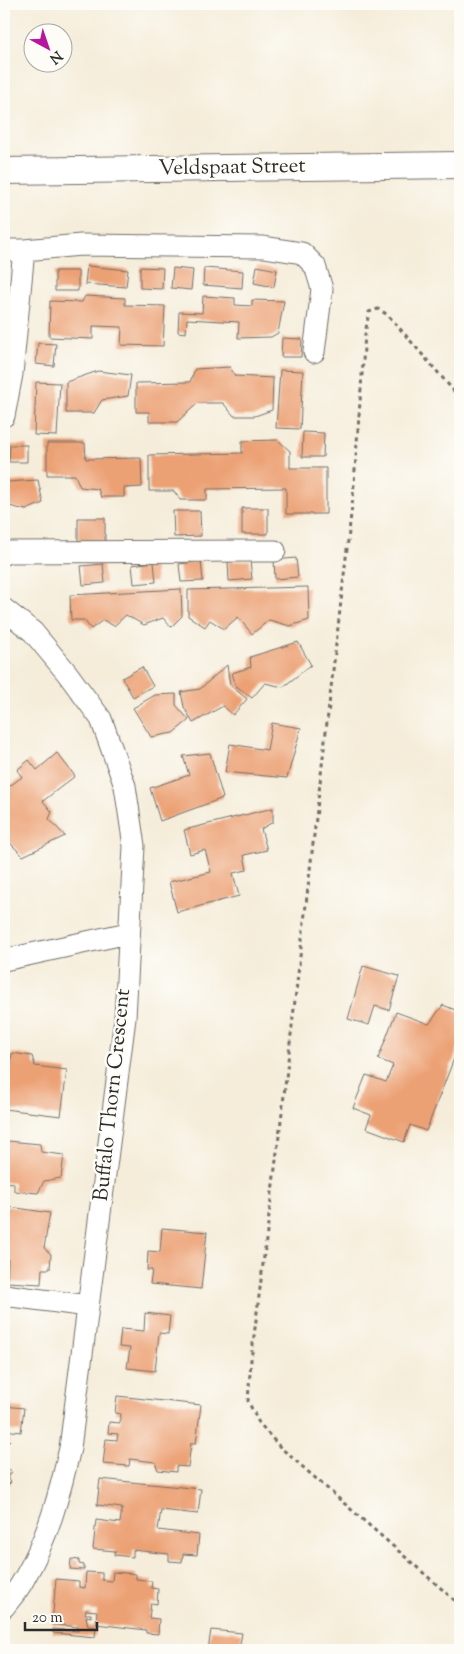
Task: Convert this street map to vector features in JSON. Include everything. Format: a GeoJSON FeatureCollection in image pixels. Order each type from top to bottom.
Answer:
{"type":"FeatureCollection","features":[{"type":"Feature","properties":{"kind":"street","name":"Veldspaat Street"},"geometry":{"type":"LineString","coordinates":[[4,171],[460,165]]}},
{"type":"Feature","properties":{"kind":"street"},"geometry":{"type":"LineString","coordinates":[[4,416],[12,374],[14,250],[100,245],[264,247],[302,253],[315,266],[322,289],[314,352]]}},
{"type":"Feature","properties":{"kind":"street"},"geometry":{"type":"LineString","coordinates":[[4,551],[274,551]]}},
{"type":"Feature","properties":{"kind":"street","name":"Buffalo Thorn Crescent"},"geometry":{"type":"LineString","coordinates":[[4,609],[33,632],[67,673],[101,719],[125,786],[134,846],[125,1018],[70,1448],[48,1531],[24,1580],[4,1607]]}},
{"type":"Feature","properties":{"kind":"street"},"geometry":{"type":"LineString","coordinates":[[4,960],[128,934]]}},
{"type":"Feature","properties":{"kind":"street"},"geometry":{"type":"LineString","coordinates":[[4,1295],[88,1306]]}},
{"type":"Feature","properties":{"kind":"path"},"geometry":{"type":"LineString","coordinates":[[460,398],[388,315],[378,309],[369,312],[365,334],[348,537],[248,1402],[259,1423],[280,1447],[460,1606]]}},
{"type":"Feature","properties":{"kind":"building"},"geometry":{"type":"Polygon","coordinates":[[[87,266],[128,270],[126,287],[85,284],[87,266]]]}},
{"type":"Feature","properties":{"kind":"building"},"geometry":{"type":"Polygon","coordinates":[[[257,266],[277,270],[274,287],[254,283],[257,266]]]}},
{"type":"Feature","properties":{"kind":"building"},"geometry":{"type":"Polygon","coordinates":[[[140,267],[163,268],[162,289],[140,288],[140,267]]]}},
{"type":"Feature","properties":{"kind":"building"},"geometry":{"type":"Polygon","coordinates":[[[173,268],[193,270],[191,290],[171,288],[173,268]]]}},
{"type":"Feature","properties":{"kind":"building"},"geometry":{"type":"Polygon","coordinates":[[[204,268],[243,271],[242,288],[203,285],[204,268]]]}},
{"type":"Feature","properties":{"kind":"building"},"geometry":{"type":"Polygon","coordinates":[[[55,271],[78,271],[78,291],[55,291],[55,271]]]}},
{"type":"Feature","properties":{"kind":"building"},"geometry":{"type":"Polygon","coordinates":[[[85,296],[125,298],[125,305],[165,306],[163,346],[121,345],[122,327],[93,326],[93,339],[49,337],[50,301],[82,302],[85,296]]]}},
{"type":"Feature","properties":{"kind":"building"},"geometry":{"type":"Polygon","coordinates":[[[203,296],[235,298],[235,305],[252,306],[252,300],[284,301],[278,333],[271,337],[238,338],[239,322],[187,319],[186,333],[178,332],[179,312],[202,313],[203,296]]]}},
{"type":"Feature","properties":{"kind":"building"},"geometry":{"type":"Polygon","coordinates":[[[282,338],[302,339],[301,357],[281,357],[282,338]]]}},
{"type":"Feature","properties":{"kind":"building"},"geometry":{"type":"Polygon","coordinates":[[[38,343],[56,344],[54,366],[36,364],[38,343]]]}},
{"type":"Feature","properties":{"kind":"building"},"geometry":{"type":"Polygon","coordinates":[[[230,367],[235,376],[273,378],[272,410],[255,416],[234,416],[223,403],[198,403],[177,422],[149,422],[149,412],[136,412],[136,383],[190,382],[195,369],[230,367]]]}},
{"type":"Feature","properties":{"kind":"building"},"geometry":{"type":"Polygon","coordinates":[[[280,370],[303,371],[300,429],[276,428],[280,370]]]}},
{"type":"Feature","properties":{"kind":"building"},"geometry":{"type":"Polygon","coordinates":[[[98,371],[131,375],[128,396],[102,400],[94,413],[66,413],[66,382],[98,371]]]}},
{"type":"Feature","properties":{"kind":"building"},"geometry":{"type":"Polygon","coordinates":[[[36,382],[60,383],[57,436],[34,435],[36,382]]]}},
{"type":"Feature","properties":{"kind":"building"},"geometry":{"type":"Polygon","coordinates":[[[303,432],[324,433],[323,457],[302,457],[303,432]]]}},
{"type":"Feature","properties":{"kind":"building"},"geometry":{"type":"Polygon","coordinates":[[[278,440],[290,451],[290,468],[326,468],[326,514],[286,514],[286,488],[207,489],[207,500],[180,500],[174,491],[149,491],[149,455],[242,453],[242,441],[278,440]]]}},
{"type":"Feature","properties":{"kind":"building"},"geometry":{"type":"Polygon","coordinates":[[[47,443],[85,443],[86,459],[141,458],[142,487],[124,488],[124,497],[101,497],[98,489],[80,487],[75,475],[47,475],[47,443]]]}},
{"type":"Feature","properties":{"kind":"building"},"geometry":{"type":"Polygon","coordinates":[[[10,445],[27,445],[27,462],[9,462],[10,445]]]}},
{"type":"Feature","properties":{"kind":"building"},"geometry":{"type":"Polygon","coordinates":[[[38,480],[43,503],[26,510],[5,505],[7,482],[38,480]]]}},
{"type":"Feature","properties":{"kind":"building"},"geometry":{"type":"Polygon","coordinates":[[[242,508],[268,508],[268,534],[242,534],[242,508]]]}},
{"type":"Feature","properties":{"kind":"building"},"geometry":{"type":"Polygon","coordinates":[[[173,511],[200,511],[201,536],[174,537],[173,511]]]}},
{"type":"Feature","properties":{"kind":"building"},"geometry":{"type":"Polygon","coordinates":[[[78,518],[105,518],[105,541],[78,541],[78,518]]]}},
{"type":"Feature","properties":{"kind":"building"},"geometry":{"type":"Polygon","coordinates":[[[296,558],[298,577],[275,579],[274,560],[296,558]]]}},
{"type":"Feature","properties":{"kind":"building"},"geometry":{"type":"Polygon","coordinates":[[[250,560],[252,579],[229,581],[228,562],[250,560]]]}},
{"type":"Feature","properties":{"kind":"building"},"geometry":{"type":"Polygon","coordinates":[[[201,561],[203,581],[181,582],[179,564],[201,561]]]}},
{"type":"Feature","properties":{"kind":"building"},"geometry":{"type":"Polygon","coordinates":[[[154,562],[156,582],[134,584],[132,565],[154,562]]]}},
{"type":"Feature","properties":{"kind":"building"},"geometry":{"type":"Polygon","coordinates":[[[103,564],[105,583],[83,585],[81,566],[103,564]]]}},
{"type":"Feature","properties":{"kind":"building"},"geometry":{"type":"Polygon","coordinates":[[[308,587],[309,620],[290,626],[269,620],[252,634],[238,617],[224,629],[210,620],[205,627],[188,616],[188,590],[308,587]]]}},
{"type":"Feature","properties":{"kind":"building"},"geometry":{"type":"Polygon","coordinates":[[[181,589],[182,616],[171,627],[163,618],[144,625],[126,615],[114,626],[103,620],[91,629],[84,620],[71,620],[70,595],[181,589]]]}},
{"type":"Feature","properties":{"kind":"building"},"geometry":{"type":"Polygon","coordinates":[[[298,642],[311,665],[283,687],[265,683],[252,698],[236,686],[232,673],[251,667],[250,657],[298,642]]]}},
{"type":"Feature","properties":{"kind":"building"},"geometry":{"type":"Polygon","coordinates":[[[227,665],[230,685],[247,699],[233,715],[223,706],[193,723],[184,707],[181,692],[200,689],[227,665]]]}},
{"type":"Feature","properties":{"kind":"building"},"geometry":{"type":"Polygon","coordinates":[[[142,667],[153,686],[133,697],[122,678],[142,667]]]}},
{"type":"Feature","properties":{"kind":"building"},"geometry":{"type":"Polygon","coordinates":[[[176,694],[176,705],[189,720],[173,733],[151,737],[133,708],[155,695],[176,694]]]}},
{"type":"Feature","properties":{"kind":"building"},"geometry":{"type":"Polygon","coordinates":[[[272,723],[301,728],[287,778],[225,772],[230,744],[267,750],[272,723]]]}},
{"type":"Feature","properties":{"kind":"building"},"geometry":{"type":"Polygon","coordinates":[[[57,753],[75,776],[43,801],[52,812],[49,819],[65,836],[23,856],[4,837],[4,784],[7,788],[22,777],[17,770],[29,760],[37,770],[57,753]]]}},
{"type":"Feature","properties":{"kind":"building"},"geometry":{"type":"Polygon","coordinates":[[[210,753],[223,798],[160,821],[150,788],[189,775],[183,756],[210,753]]]}},
{"type":"Feature","properties":{"kind":"building"},"geometry":{"type":"Polygon","coordinates":[[[273,808],[273,822],[261,829],[267,850],[244,855],[247,870],[233,873],[239,896],[177,912],[169,882],[211,872],[205,850],[190,854],[184,830],[273,808]]]}},
{"type":"Feature","properties":{"kind":"building"},"geometry":{"type":"Polygon","coordinates":[[[363,966],[399,976],[389,1010],[375,1006],[369,1025],[348,1019],[363,966]]]}},
{"type":"Feature","properties":{"kind":"building"},"geometry":{"type":"Polygon","coordinates":[[[443,1005],[460,1012],[460,1043],[426,1131],[410,1125],[404,1142],[366,1128],[371,1115],[353,1108],[366,1075],[386,1082],[393,1065],[378,1059],[396,1012],[429,1024],[443,1005]]]}},
{"type":"Feature","properties":{"kind":"building"},"geometry":{"type":"Polygon","coordinates":[[[12,1053],[32,1056],[35,1066],[67,1070],[61,1116],[4,1109],[4,1062],[11,1063],[12,1053]]]}},
{"type":"Feature","properties":{"kind":"building"},"geometry":{"type":"Polygon","coordinates":[[[8,1141],[40,1144],[41,1152],[64,1155],[61,1178],[44,1181],[38,1193],[14,1191],[14,1183],[4,1182],[4,1147],[7,1147],[8,1141]]]}},
{"type":"Feature","properties":{"kind":"building"},"geometry":{"type":"Polygon","coordinates":[[[4,1206],[50,1213],[44,1248],[51,1254],[50,1269],[42,1269],[41,1284],[7,1282],[8,1260],[4,1254],[4,1206]]]}},
{"type":"Feature","properties":{"kind":"building"},"geometry":{"type":"Polygon","coordinates":[[[162,1228],[207,1232],[201,1289],[150,1284],[152,1270],[147,1270],[148,1251],[160,1252],[162,1228]]]}},
{"type":"Feature","properties":{"kind":"building"},"geometry":{"type":"Polygon","coordinates":[[[145,1313],[170,1316],[168,1334],[159,1333],[155,1371],[127,1368],[130,1348],[119,1347],[121,1329],[144,1331],[145,1313]]]}},
{"type":"Feature","properties":{"kind":"building"},"geometry":{"type":"Polygon","coordinates":[[[117,1396],[201,1405],[196,1443],[191,1443],[188,1467],[176,1466],[176,1472],[158,1470],[155,1462],[130,1459],[129,1466],[103,1464],[106,1439],[117,1440],[118,1434],[108,1433],[109,1422],[120,1423],[121,1414],[115,1413],[117,1396]]]}},
{"type":"Feature","properties":{"kind":"building"},"geometry":{"type":"Polygon","coordinates":[[[4,1406],[24,1408],[21,1432],[4,1430],[4,1406]]]}},
{"type":"Feature","properties":{"kind":"building"},"geometry":{"type":"Polygon","coordinates":[[[4,1434],[10,1441],[4,1447],[4,1434]]]}},
{"type":"Feature","properties":{"kind":"building"},"geometry":{"type":"Polygon","coordinates":[[[4,1464],[12,1473],[7,1477],[11,1482],[4,1489],[4,1464]]]}},
{"type":"Feature","properties":{"kind":"building"},"geometry":{"type":"Polygon","coordinates":[[[100,1479],[201,1489],[198,1514],[161,1510],[158,1530],[199,1535],[197,1555],[183,1554],[182,1562],[169,1561],[169,1554],[133,1550],[133,1557],[114,1555],[115,1551],[93,1549],[96,1520],[120,1523],[122,1508],[97,1505],[100,1479]]]}},
{"type":"Feature","properties":{"kind":"building"},"geometry":{"type":"Polygon","coordinates":[[[71,1559],[79,1560],[79,1564],[84,1565],[84,1570],[70,1569],[71,1559]]]}},
{"type":"Feature","properties":{"kind":"building"},"geometry":{"type":"Polygon","coordinates":[[[86,1572],[102,1573],[102,1580],[112,1581],[113,1572],[136,1574],[136,1579],[152,1581],[151,1588],[158,1589],[157,1604],[151,1603],[149,1618],[159,1619],[158,1634],[146,1633],[146,1630],[96,1624],[97,1611],[86,1610],[85,1614],[91,1614],[91,1617],[86,1616],[88,1626],[96,1627],[95,1637],[53,1633],[53,1629],[78,1631],[78,1627],[52,1624],[56,1579],[79,1581],[79,1587],[85,1588],[86,1572]]]}},
{"type":"Feature","properties":{"kind":"building"},"geometry":{"type":"Polygon","coordinates":[[[211,1630],[242,1633],[239,1650],[208,1650],[211,1630]]]}}]}
